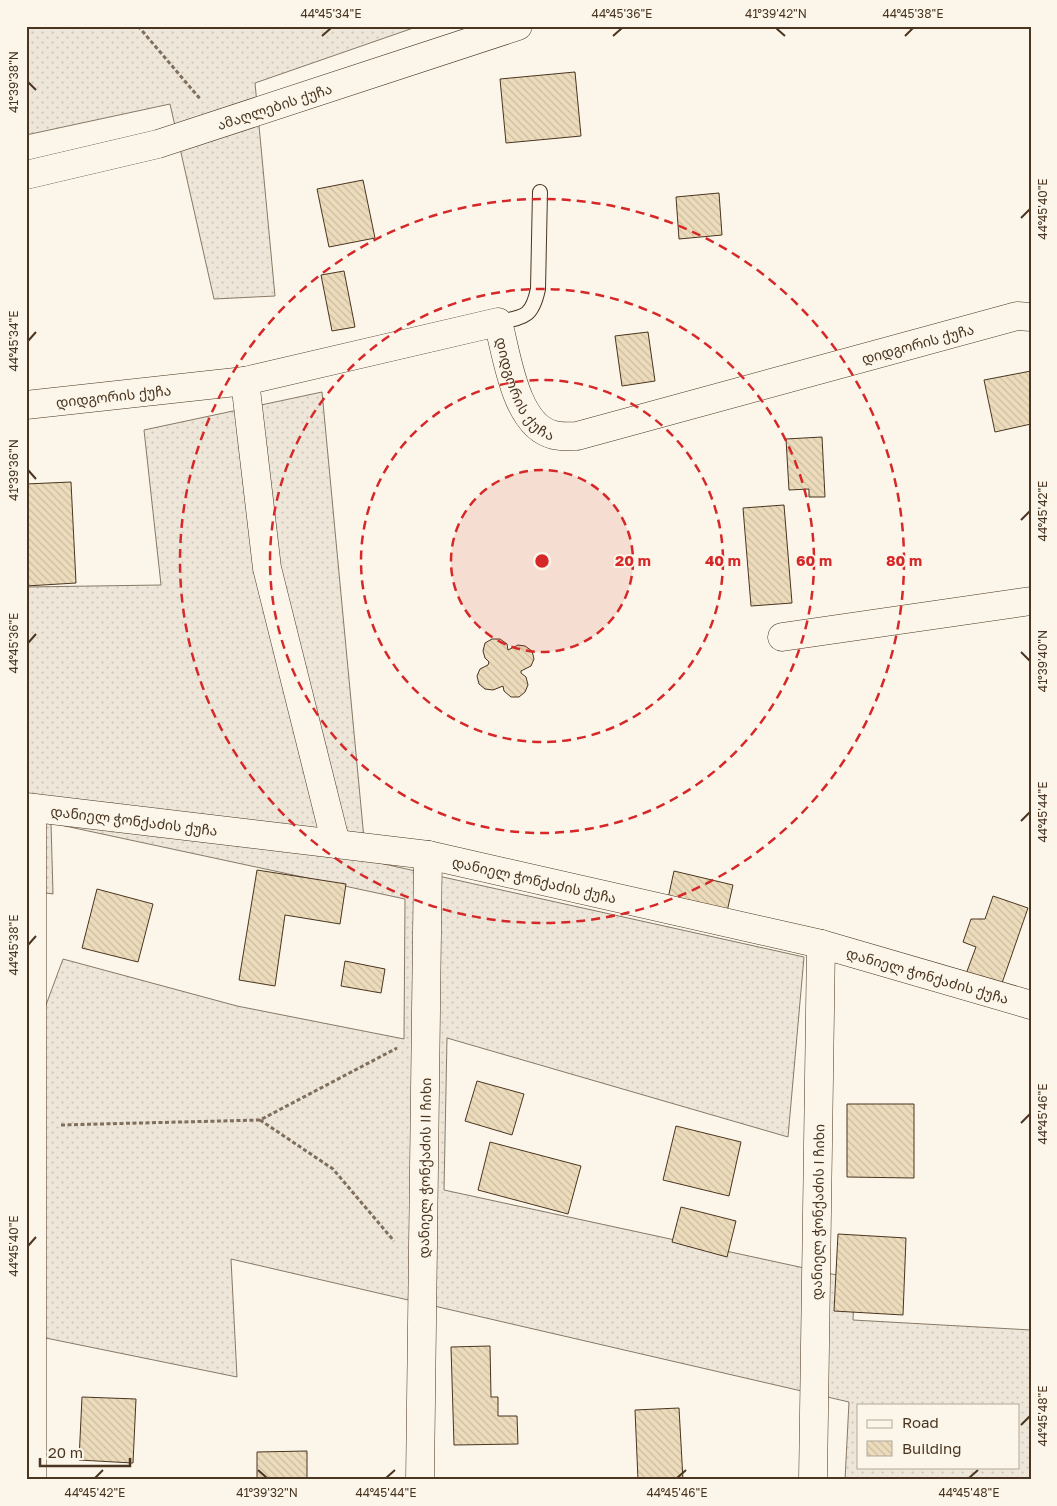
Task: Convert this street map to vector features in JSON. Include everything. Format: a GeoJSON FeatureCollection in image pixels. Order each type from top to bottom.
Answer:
{"type":"FeatureCollection","features":[{"type":"Feature","properties":{"kind":"street","name":"ამაღლების ქუჩა"},"geometry":{"type":"LineString","coordinates":[[26,175],[158,144],[518,26]]}},
{"type":"Feature","properties":{"kind":"street","name":"დიდგორის ქუჩა"},"geometry":{"type":"LineString","coordinates":[[26,405],[245,381],[498,322],[520,404],[534,424],[553,435],[577,436],[1017,316],[1031,318]]}},
{"type":"Feature","properties":{"kind":"street"},"geometry":{"type":"LineString","coordinates":[[245,381],[267,568],[336,844]]}},
{"type":"Feature","properties":{"kind":"street"},"geometry":{"type":"LineString","coordinates":[[782,637],[1031,601]]}},
{"type":"Feature","properties":{"kind":"street"},"geometry":{"type":"LineString","coordinates":[[29,808],[32,1126],[32,1480]]}},
{"type":"Feature","properties":{"kind":"street","name":"დანიელ ჭონქაძის ქუჩა"},"geometry":{"type":"LineString","coordinates":[[29,808],[428,854],[821,944],[1031,1005]]}},
{"type":"Feature","properties":{"kind":"street","name":"დანიელ ჭონქაძის II ჩიხი"},"geometry":{"type":"LineString","coordinates":[[420,1480],[428,854]]}},
{"type":"Feature","properties":{"kind":"street","name":"დანიელ ჭონქაძის I ჩიხი"},"geometry":{"type":"LineString","coordinates":[[813,1480],[821,944]]}},
{"type":"Feature","properties":{"kind":"lane"},"geometry":{"type":"LineString","coordinates":[[498,322],[524,317],[531,311],[535,300],[538,289],[540,192]]}},
{"type":"Feature","properties":{"kind":"path"},"geometry":{"type":"LineString","coordinates":[[138,26],[221,123]]}},
{"type":"Feature","properties":{"kind":"path"},"geometry":{"type":"LineString","coordinates":[[32,1126],[260,1120],[426,1032]]}},
{"type":"Feature","properties":{"kind":"path"},"geometry":{"type":"LineString","coordinates":[[260,1120],[333,1168],[423,1276]]}},
{"type":"Feature","properties":{"kind":"shaded area"},"geometry":{"type":"Polygon","coordinates":[[[26,26],[419,26],[255,83],[275,296],[214,299],[170,104],[26,135],[26,26]]]}},
{"type":"Feature","properties":{"kind":"shaded area"},"geometry":{"type":"Polygon","coordinates":[[[322,392],[366,860],[804,957],[788,1137],[447,1038],[444,1190],[855,1279],[853,1320],[1031,1330],[1031,1480],[845,1480],[849,1402],[231,1259],[237,1377],[26,1334],[26,1059],[63,959],[237,1006],[404,1039],[405,899],[51,823],[53,894],[26,890],[26,587],[161,585],[144,430],[322,392]]]}},
{"type":"Feature","properties":{"kind":"building"},"geometry":{"type":"Polygon","coordinates":[[[575,72],[581,136],[506,143],[500,79],[575,72]]]}},
{"type":"Feature","properties":{"kind":"building"},"geometry":{"type":"Polygon","coordinates":[[[363,180],[375,238],[329,247],[317,189],[363,180]]]}},
{"type":"Feature","properties":{"kind":"building"},"geometry":{"type":"Polygon","coordinates":[[[719,193],[722,235],[679,239],[676,197],[719,193]]]}},
{"type":"Feature","properties":{"kind":"building"},"geometry":{"type":"Polygon","coordinates":[[[344,271],[355,327],[332,331],[321,275],[344,271]]]}},
{"type":"Feature","properties":{"kind":"building"},"geometry":{"type":"Polygon","coordinates":[[[648,332],[655,381],[622,386],[615,336],[648,332]]]}},
{"type":"Feature","properties":{"kind":"building"},"geometry":{"type":"Polygon","coordinates":[[[1031,371],[1031,424],[995,432],[984,380],[1031,371]]]}},
{"type":"Feature","properties":{"kind":"building"},"geometry":{"type":"Polygon","coordinates":[[[822,437],[825,497],[809,497],[809,489],[789,490],[786,439],[822,437]]]}},
{"type":"Feature","properties":{"kind":"building"},"geometry":{"type":"Polygon","coordinates":[[[71,482],[76,583],[26,586],[26,484],[71,482]]]}},
{"type":"Feature","properties":{"kind":"building"},"geometry":{"type":"Polygon","coordinates":[[[784,505],[792,603],[751,606],[743,508],[784,505]]]}},
{"type":"Feature","properties":{"kind":"building"},"geometry":{"type":"Polygon","coordinates":[[[492,639],[500,639],[507,644],[508,650],[518,645],[525,646],[532,651],[534,659],[531,666],[521,671],[526,677],[528,685],[525,692],[519,697],[511,697],[504,691],[503,686],[493,690],[485,689],[479,684],[477,676],[480,669],[488,665],[489,662],[485,658],[483,651],[485,643],[492,639]]]}},
{"type":"Feature","properties":{"kind":"building"},"geometry":{"type":"Polygon","coordinates":[[[257,870],[346,884],[340,924],[285,915],[275,986],[239,980],[257,870]]]}},
{"type":"Feature","properties":{"kind":"building"},"geometry":{"type":"Polygon","coordinates":[[[674,871],[733,885],[726,916],[667,903],[674,871]]]}},
{"type":"Feature","properties":{"kind":"building"},"geometry":{"type":"Polygon","coordinates":[[[97,889],[153,904],[138,962],[82,948],[97,889]]]}},
{"type":"Feature","properties":{"kind":"building"},"geometry":{"type":"Polygon","coordinates":[[[993,896],[1028,908],[1001,986],[966,974],[976,947],[963,942],[971,919],[985,919],[993,896]]]}},
{"type":"Feature","properties":{"kind":"building"},"geometry":{"type":"Polygon","coordinates":[[[345,961],[385,969],[381,993],[341,986],[345,961]]]}},
{"type":"Feature","properties":{"kind":"building"},"geometry":{"type":"Polygon","coordinates":[[[477,1081],[524,1094],[512,1135],[465,1121],[477,1081]]]}},
{"type":"Feature","properties":{"kind":"building"},"geometry":{"type":"Polygon","coordinates":[[[847,1104],[914,1104],[914,1178],[847,1177],[847,1104]]]}},
{"type":"Feature","properties":{"kind":"building"},"geometry":{"type":"Polygon","coordinates":[[[676,1126],[741,1142],[729,1196],[663,1180],[676,1126]]]}},
{"type":"Feature","properties":{"kind":"building"},"geometry":{"type":"Polygon","coordinates":[[[490,1142],[581,1166],[568,1214],[478,1190],[490,1142]]]}},
{"type":"Feature","properties":{"kind":"building"},"geometry":{"type":"Polygon","coordinates":[[[681,1207],[736,1221],[727,1257],[672,1242],[681,1207]]]}},
{"type":"Feature","properties":{"kind":"building"},"geometry":{"type":"Polygon","coordinates":[[[838,1234],[906,1238],[903,1315],[834,1311],[838,1234]]]}},
{"type":"Feature","properties":{"kind":"building"},"geometry":{"type":"Polygon","coordinates":[[[490,1346],[491,1397],[498,1397],[498,1416],[517,1416],[518,1444],[454,1445],[451,1347],[490,1346]]]}},
{"type":"Feature","properties":{"kind":"building"},"geometry":{"type":"Polygon","coordinates":[[[82,1397],[136,1399],[133,1463],[79,1460],[82,1397]]]}},
{"type":"Feature","properties":{"kind":"building"},"geometry":{"type":"Polygon","coordinates":[[[679,1408],[683,1480],[638,1480],[635,1410],[679,1408]]]}},
{"type":"Feature","properties":{"kind":"building"},"geometry":{"type":"Polygon","coordinates":[[[307,1451],[307,1480],[257,1480],[257,1452],[307,1451]]]}}]}
